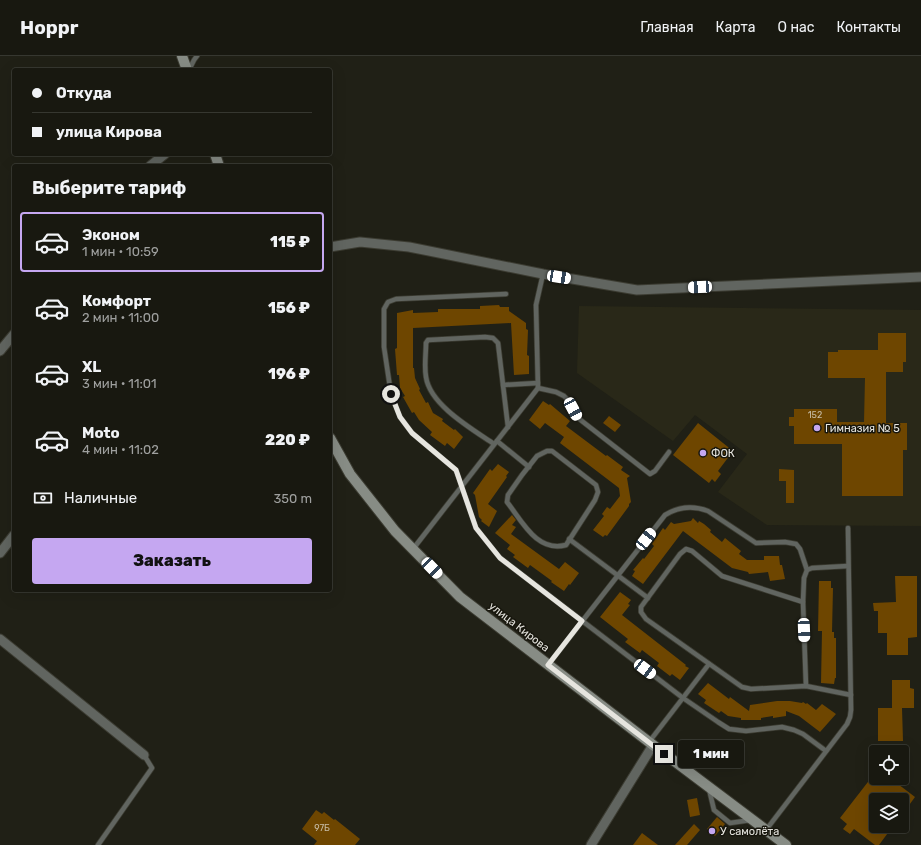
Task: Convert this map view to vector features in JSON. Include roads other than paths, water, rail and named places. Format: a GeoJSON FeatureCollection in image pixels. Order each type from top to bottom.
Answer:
{"type":"FeatureCollection","features":[{"type":"Feature","properties":{"kind":"main road"},"geometry":{"type":"LineString","coordinates":[[182,56],[187,68]]}},
{"type":"Feature","properties":{"kind":"main road","name":"улица Кирова"},"geometry":{"type":"LineString","coordinates":[[332,442],[350,474],[395,531],[460,598],[786,845]]}},
{"type":"Feature","properties":{"kind":"street"},"geometry":{"type":"LineString","coordinates":[[153,164],[163,156]]}},
{"type":"Feature","properties":{"kind":"street"},"geometry":{"type":"LineString","coordinates":[[332,247],[360,242],[408,247],[543,274],[637,290],[921,278]]}},
{"type":"Feature","properties":{"kind":"street"},"geometry":{"type":"LineString","coordinates":[[0,351],[12,336]]}},
{"type":"Feature","properties":{"kind":"street"},"geometry":{"type":"LineString","coordinates":[[0,553],[12,538]]}},
{"type":"Feature","properties":{"kind":"street"},"geometry":{"type":"LineString","coordinates":[[0,639],[144,755]]}},
{"type":"Feature","properties":{"kind":"street"},"geometry":{"type":"LineString","coordinates":[[591,845],[651,744]]}},
{"type":"Feature","properties":{"kind":"lane"},"geometry":{"type":"LineString","coordinates":[[189,68],[197,56]]}},
{"type":"Feature","properties":{"kind":"lane"},"geometry":{"type":"LineString","coordinates":[[413,549],[508,427],[538,385],[536,305],[543,274]]}},
{"type":"Feature","properties":{"kind":"lane"},"geometry":{"type":"LineString","coordinates":[[506,294],[396,299],[388,302],[384,309],[384,347],[391,394],[400,417],[412,433],[456,470],[476,528],[500,558],[683,698],[729,729],[746,731],[782,727],[803,734],[826,751]]}},
{"type":"Feature","properties":{"kind":"lane"},"geometry":{"type":"LineString","coordinates":[[508,427],[498,343],[493,338],[485,337],[428,340],[426,343],[426,377],[431,392],[454,416],[529,467]]}},
{"type":"Feature","properties":{"kind":"lane"},"geometry":{"type":"LineString","coordinates":[[503,385],[538,385],[564,396],[571,403],[578,418],[650,474],[655,472],[669,452]]}},
{"type":"Feature","properties":{"kind":"lane"},"geometry":{"type":"LineString","coordinates":[[547,451],[552,451],[596,485],[598,492],[595,500],[566,546],[560,547],[545,545],[534,537],[507,502],[508,495],[529,467],[537,456],[547,451]]}},
{"type":"Feature","properties":{"kind":"lane"},"geometry":{"type":"LineString","coordinates":[[548,665],[665,515],[681,508],[700,508],[708,511],[756,543],[785,542],[796,544],[800,549],[807,570],[804,578],[803,602],[806,686]]}},
{"type":"Feature","properties":{"kind":"lane"},"geometry":{"type":"LineString","coordinates":[[766,830],[847,724],[850,717],[851,695],[848,528]]}},
{"type":"Feature","properties":{"kind":"lane"},"geometry":{"type":"LineString","coordinates":[[569,540],[648,598]]}},
{"type":"Feature","properties":{"kind":"lane"},"geometry":{"type":"LineString","coordinates":[[803,602],[722,576],[692,551],[686,550],[680,554],[641,607],[641,612],[646,619],[742,687],[751,689],[806,686],[851,695]]}},
{"type":"Feature","properties":{"kind":"lane"},"geometry":{"type":"LineString","coordinates":[[807,570],[812,568],[848,566]]}},
{"type":"Feature","properties":{"kind":"lane"},"geometry":{"type":"LineString","coordinates":[[651,744],[709,664]]}},
{"type":"Feature","properties":{"kind":"lane"},"geometry":{"type":"LineString","coordinates":[[98,845],[152,768],[144,755]]}},
{"type":"Feature","properties":{"kind":"lane"},"geometry":{"type":"LineString","coordinates":[[709,787],[714,810],[730,823],[752,820]]}},
{"type":"Feature","properties":{"kind":"place","name":"Гимназия № 5"},"geometry":{"type":"Point","coordinates":[817,428]}},
{"type":"Feature","properties":{"kind":"place","name":"ФОК"},"geometry":{"type":"Point","coordinates":[703,453]}},
{"type":"Feature","properties":{"kind":"place","name":"У самолёта"},"geometry":{"type":"Point","coordinates":[712,831]}}]}
